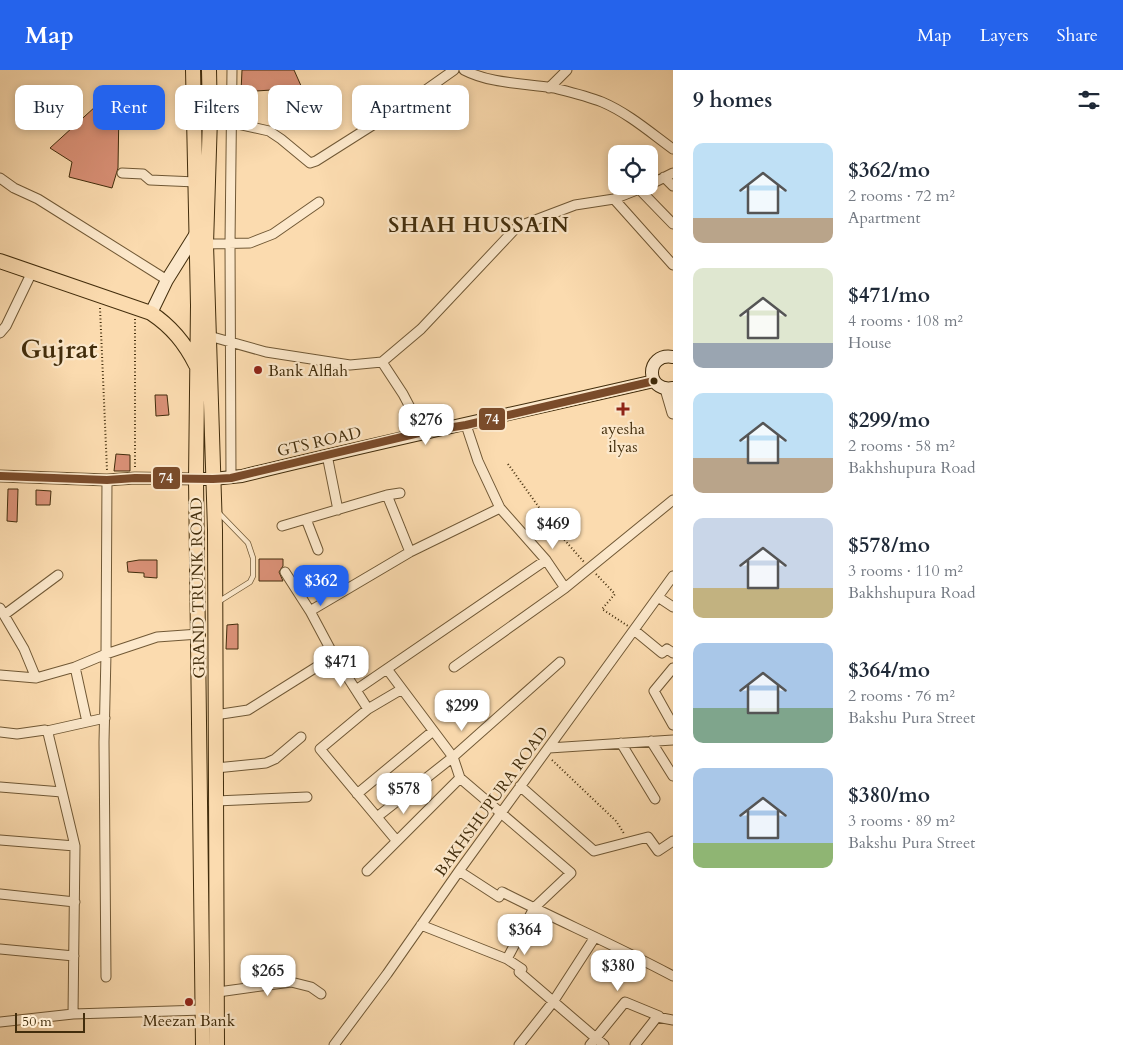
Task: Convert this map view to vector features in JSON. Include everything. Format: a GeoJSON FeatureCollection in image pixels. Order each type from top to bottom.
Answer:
{"type":"FeatureCollection","features":[{"type":"Feature","properties":{"kind":"main road","name":"GRAND TRUNK ROAD"},"geometry":{"type":"LineString","coordinates":[[193,70],[198,305],[196,479],[203,1045]]}},
{"type":"Feature","properties":{"kind":"main road","name":"GRAND TRUNK ROAD"},"geometry":{"type":"LineString","coordinates":[[209,70],[209,85]]}},
{"type":"Feature","properties":{"kind":"main road","name":"GRAND TRUNK ROAD"},"geometry":{"type":"LineString","coordinates":[[210,130],[206,244],[214,508],[217,1045]]}},
{"type":"Feature","properties":{"kind":"main road"},"geometry":{"type":"LineString","coordinates":[[151,314],[167,280],[197,232]]}},
{"type":"Feature","properties":{"kind":"main road"},"geometry":{"type":"LineString","coordinates":[[0,261],[151,314],[162,320],[176,334],[196,366]]}},
{"type":"Feature","properties":{"kind":"main road"},"geometry":{"type":"LineString","coordinates":[[670,389],[662,388],[654,381],[652,371],[656,361],[665,356],[673,357]]}},
{"type":"Feature","properties":{"kind":"main road","name":"GTS ROAD"},"geometry":{"type":"LineString","coordinates":[[196,479],[232,478],[423,432],[466,425],[654,381]]}},
{"type":"Feature","properties":{"kind":"main road"},"geometry":{"type":"LineString","coordinates":[[202,884],[217,885]]}},
{"type":"Feature","properties":{"kind":"street"},"geometry":{"type":"LineString","coordinates":[[232,70],[232,85]]}},
{"type":"Feature","properties":{"kind":"street"},"geometry":{"type":"LineString","coordinates":[[258,129],[268,131],[281,139],[310,163],[406,104],[454,70]]}},
{"type":"Feature","properties":{"kind":"street"},"geometry":{"type":"LineString","coordinates":[[464,70],[471,74],[495,80],[549,88],[603,102],[673,149]]}},
{"type":"Feature","properties":{"kind":"street"},"geometry":{"type":"LineString","coordinates":[[549,88],[567,70]]}},
{"type":"Feature","properties":{"kind":"street"},"geometry":{"type":"LineString","coordinates":[[231,130],[230,342],[232,478]]}},
{"type":"Feature","properties":{"kind":"street"},"geometry":{"type":"LineString","coordinates":[[122,173],[143,174],[150,180],[196,182]]}},
{"type":"Feature","properties":{"kind":"street"},"geometry":{"type":"LineString","coordinates":[[658,180],[673,173]]}},
{"type":"Feature","properties":{"kind":"street"},"geometry":{"type":"LineString","coordinates":[[664,177],[673,186]]}},
{"type":"Feature","properties":{"kind":"street"},"geometry":{"type":"LineString","coordinates":[[0,178],[167,280]]}},
{"type":"Feature","properties":{"kind":"street"},"geometry":{"type":"LineString","coordinates":[[210,336],[266,352],[350,365],[382,362],[421,330],[517,227],[575,205],[614,199],[624,195]]}},
{"type":"Feature","properties":{"kind":"street"},"geometry":{"type":"LineString","coordinates":[[651,195],[673,224]]}},
{"type":"Feature","properties":{"kind":"street"},"geometry":{"type":"LineString","coordinates":[[614,199],[673,265]]}},
{"type":"Feature","properties":{"kind":"street"},"geometry":{"type":"LineString","coordinates":[[206,244],[250,243],[273,234],[319,202]]}},
{"type":"Feature","properties":{"kind":"street"},"geometry":{"type":"LineString","coordinates":[[0,333],[6,326],[32,272]]}},
{"type":"Feature","properties":{"kind":"street"},"geometry":{"type":"LineString","coordinates":[[382,362],[403,394],[423,432]]}},
{"type":"Feature","properties":{"kind":"street"},"geometry":{"type":"LineString","coordinates":[[670,389],[673,413]]}},
{"type":"Feature","properties":{"kind":"street"},"geometry":{"type":"LineString","coordinates":[[466,425],[478,461],[500,508],[546,560],[565,588]]}},
{"type":"Feature","properties":{"kind":"street"},"geometry":{"type":"LineString","coordinates":[[327,455],[338,510]]}},
{"type":"Feature","properties":{"kind":"street"},"geometry":{"type":"LineString","coordinates":[[0,476],[107,480],[135,478],[196,479]]}},
{"type":"Feature","properties":{"kind":"street"},"geometry":{"type":"LineString","coordinates":[[106,977],[105,718],[107,480]]}},
{"type":"Feature","properties":{"kind":"street"},"geometry":{"type":"LineString","coordinates":[[282,526],[400,492]]}},
{"type":"Feature","properties":{"kind":"street"},"geometry":{"type":"LineString","coordinates":[[387,495],[410,552]]}},
{"type":"Feature","properties":{"kind":"street"},"geometry":{"type":"LineString","coordinates":[[454,667],[565,588],[673,500]]}},
{"type":"Feature","properties":{"kind":"street"},"geometry":{"type":"LineString","coordinates":[[310,611],[410,552],[500,508]]}},
{"type":"Feature","properties":{"kind":"street"},"geometry":{"type":"LineString","coordinates":[[306,519],[318,550]]}},
{"type":"Feature","properties":{"kind":"street"},"geometry":{"type":"LineString","coordinates":[[356,690],[546,560]]}},
{"type":"Feature","properties":{"kind":"street"},"geometry":{"type":"LineString","coordinates":[[286,572],[334,656],[368,709]]}},
{"type":"Feature","properties":{"kind":"street"},"geometry":{"type":"LineString","coordinates":[[36,678],[24,649],[2,612],[58,575]]}},
{"type":"Feature","properties":{"kind":"street","name":"BAKHSHUPURA ROAD"},"geometry":{"type":"LineString","coordinates":[[334,1045],[673,576]]}},
{"type":"Feature","properties":{"kind":"street"},"geometry":{"type":"LineString","coordinates":[[658,596],[673,607]]}},
{"type":"Feature","properties":{"kind":"street"},"geometry":{"type":"LineString","coordinates":[[634,630],[662,653],[667,649],[673,653]]}},
{"type":"Feature","properties":{"kind":"street"},"geometry":{"type":"LineString","coordinates":[[0,676],[36,678],[75,667],[106,654],[157,637],[199,634]]}},
{"type":"Feature","properties":{"kind":"street"},"geometry":{"type":"LineString","coordinates":[[215,715],[248,710],[334,656]]}},
{"type":"Feature","properties":{"kind":"street"},"geometry":{"type":"LineString","coordinates":[[377,817],[453,757],[560,662]]}},
{"type":"Feature","properties":{"kind":"street"},"geometry":{"type":"LineString","coordinates":[[75,667],[87,722]]}},
{"type":"Feature","properties":{"kind":"street"},"geometry":{"type":"LineString","coordinates":[[673,668],[654,691],[673,725]]}},
{"type":"Feature","properties":{"kind":"street"},"geometry":{"type":"LineString","coordinates":[[387,669],[453,757],[460,778],[571,873],[534,908],[507,959]]}},
{"type":"Feature","properties":{"kind":"street"},"geometry":{"type":"LineString","coordinates":[[666,676],[673,685]]}},
{"type":"Feature","properties":{"kind":"street"},"geometry":{"type":"LineString","coordinates":[[396,840],[320,749],[368,709],[402,689]]}},
{"type":"Feature","properties":{"kind":"street"},"geometry":{"type":"LineString","coordinates":[[0,732],[17,734],[47,731],[105,718]]}},
{"type":"Feature","properties":{"kind":"street"},"geometry":{"type":"LineString","coordinates":[[47,731],[75,846],[74,1014]]}},
{"type":"Feature","properties":{"kind":"street"},"geometry":{"type":"LineString","coordinates":[[357,794],[433,731]]}},
{"type":"Feature","properties":{"kind":"street"},"geometry":{"type":"LineString","coordinates":[[216,768],[266,763],[275,759],[301,737]]}},
{"type":"Feature","properties":{"kind":"street"},"geometry":{"type":"LineString","coordinates":[[547,750],[673,740]]}},
{"type":"Feature","properties":{"kind":"street"},"geometry":{"type":"LineString","coordinates":[[651,742],[673,776]]}},
{"type":"Feature","properties":{"kind":"street"},"geometry":{"type":"LineString","coordinates":[[621,743],[655,799]]}},
{"type":"Feature","properties":{"kind":"street"},"geometry":{"type":"LineString","coordinates":[[367,871],[460,778]]}},
{"type":"Feature","properties":{"kind":"street"},"geometry":{"type":"LineString","coordinates":[[520,786],[594,851],[648,837],[658,851],[673,841]]}},
{"type":"Feature","properties":{"kind":"street"},"geometry":{"type":"LineString","coordinates":[[0,787],[62,792]]}},
{"type":"Feature","properties":{"kind":"street"},"geometry":{"type":"LineString","coordinates":[[216,801],[307,797]]}},
{"type":"Feature","properties":{"kind":"street"},"geometry":{"type":"LineString","coordinates":[[0,840],[75,846]]}},
{"type":"Feature","properties":{"kind":"street"},"geometry":{"type":"LineString","coordinates":[[459,871],[500,897],[502,892],[673,976]]}},
{"type":"Feature","properties":{"kind":"street"},"geometry":{"type":"LineString","coordinates":[[0,894],[74,902]]}},
{"type":"Feature","properties":{"kind":"street"},"geometry":{"type":"LineString","coordinates":[[421,925],[507,959],[522,969],[519,972],[593,1041],[604,1045]]}},
{"type":"Feature","properties":{"kind":"street"},"geometry":{"type":"LineString","coordinates":[[519,1045],[552,1002],[595,937]]}},
{"type":"Feature","properties":{"kind":"street"},"geometry":{"type":"LineString","coordinates":[[0,949],[74,956]]}},
{"type":"Feature","properties":{"kind":"street"},"geometry":{"type":"LineString","coordinates":[[218,992],[291,982],[311,987],[321,994]]}},
{"type":"Feature","properties":{"kind":"street"},"geometry":{"type":"LineString","coordinates":[[593,1041],[625,1002],[673,1020]]}},
{"type":"Feature","properties":{"kind":"street"},"geometry":{"type":"LineString","coordinates":[[0,1022],[74,1014],[203,1010]]}},
{"type":"Feature","properties":{"kind":"street"},"geometry":{"type":"LineString","coordinates":[[635,1045],[659,1016]]}},
{"type":"Feature","properties":{"kind":"lane"},"geometry":{"type":"LineString","coordinates":[[214,508],[248,543],[253,558],[253,576],[250,582],[215,604]]}},
{"type":"Feature","properties":{"kind":"path"},"geometry":{"type":"LineString","coordinates":[[100,295],[107,480]]}},
{"type":"Feature","properties":{"kind":"path"},"geometry":{"type":"LineString","coordinates":[[135,307],[135,478]]}},
{"type":"Feature","properties":{"kind":"path"},"geometry":{"type":"LineString","coordinates":[[508,464],[552,526],[615,594],[602,609],[634,630]]}},
{"type":"Feature","properties":{"kind":"path"},"geometry":{"type":"LineString","coordinates":[[547,750],[616,821],[629,842]]}},
{"type":"Feature","properties":{"kind":"building"},"geometry":{"type":"Polygon","coordinates":[[[242,70],[294,70],[301,85],[268,85],[268,90],[258,91],[258,85],[241,85],[242,70]]]}},
{"type":"Feature","properties":{"kind":"building"},"geometry":{"type":"Polygon","coordinates":[[[93,109],[93,130],[119,130],[118,168],[112,188],[69,177],[72,162],[50,148],[70,130],[83,130],[83,118],[93,109]]]}},
{"type":"Feature","properties":{"kind":"building"},"geometry":{"type":"Polygon","coordinates":[[[155,395],[167,395],[169,415],[156,416],[155,395]]]}},
{"type":"Feature","properties":{"kind":"building"},"geometry":{"type":"Polygon","coordinates":[[[116,454],[130,455],[130,471],[114,471],[116,454]]]}},
{"type":"Feature","properties":{"kind":"building"},"geometry":{"type":"Polygon","coordinates":[[[8,489],[18,489],[17,522],[7,521],[8,489]]]}},
{"type":"Feature","properties":{"kind":"building"},"geometry":{"type":"Polygon","coordinates":[[[36,490],[51,491],[50,505],[36,505],[36,490]]]}},
{"type":"Feature","properties":{"kind":"building"},"geometry":{"type":"Polygon","coordinates":[[[259,559],[283,559],[283,566],[279,572],[283,581],[259,581],[259,559]]]}},
{"type":"Feature","properties":{"kind":"building"},"geometry":{"type":"Polygon","coordinates":[[[157,560],[157,578],[144,577],[144,573],[128,572],[127,562],[157,560]]]}},
{"type":"Feature","properties":{"kind":"building"},"geometry":{"type":"Polygon","coordinates":[[[238,624],[238,649],[226,649],[227,625],[238,624]]]}},
{"type":"Feature","properties":{"kind":"transit line","name":"74"},"geometry":{"type":"LineString","coordinates":[[0,476],[107,480],[135,478],[231,478],[423,432],[466,425],[654,381]]}},
{"type":"Feature","properties":{"kind":"place","name":"Bank Alflah"},"geometry":{"type":"Point","coordinates":[258,370]}},
{"type":"Feature","properties":{"kind":"place","name":"ayesha ilyas"},"geometry":{"type":"Point","coordinates":[623,409]}},
{"type":"Feature","properties":{"kind":"place","name":"Meezan Bank"},"geometry":{"type":"Point","coordinates":[189,1002]}},
{"type":"Feature","properties":{"kind":"district","name":"SHAH HUSSAIN"},"geometry":{"type":"Point","coordinates":[479,225]}},
{"type":"Feature","properties":{"kind":"district","name":"Gujrat"},"geometry":{"type":"Point","coordinates":[59,349]}}]}
